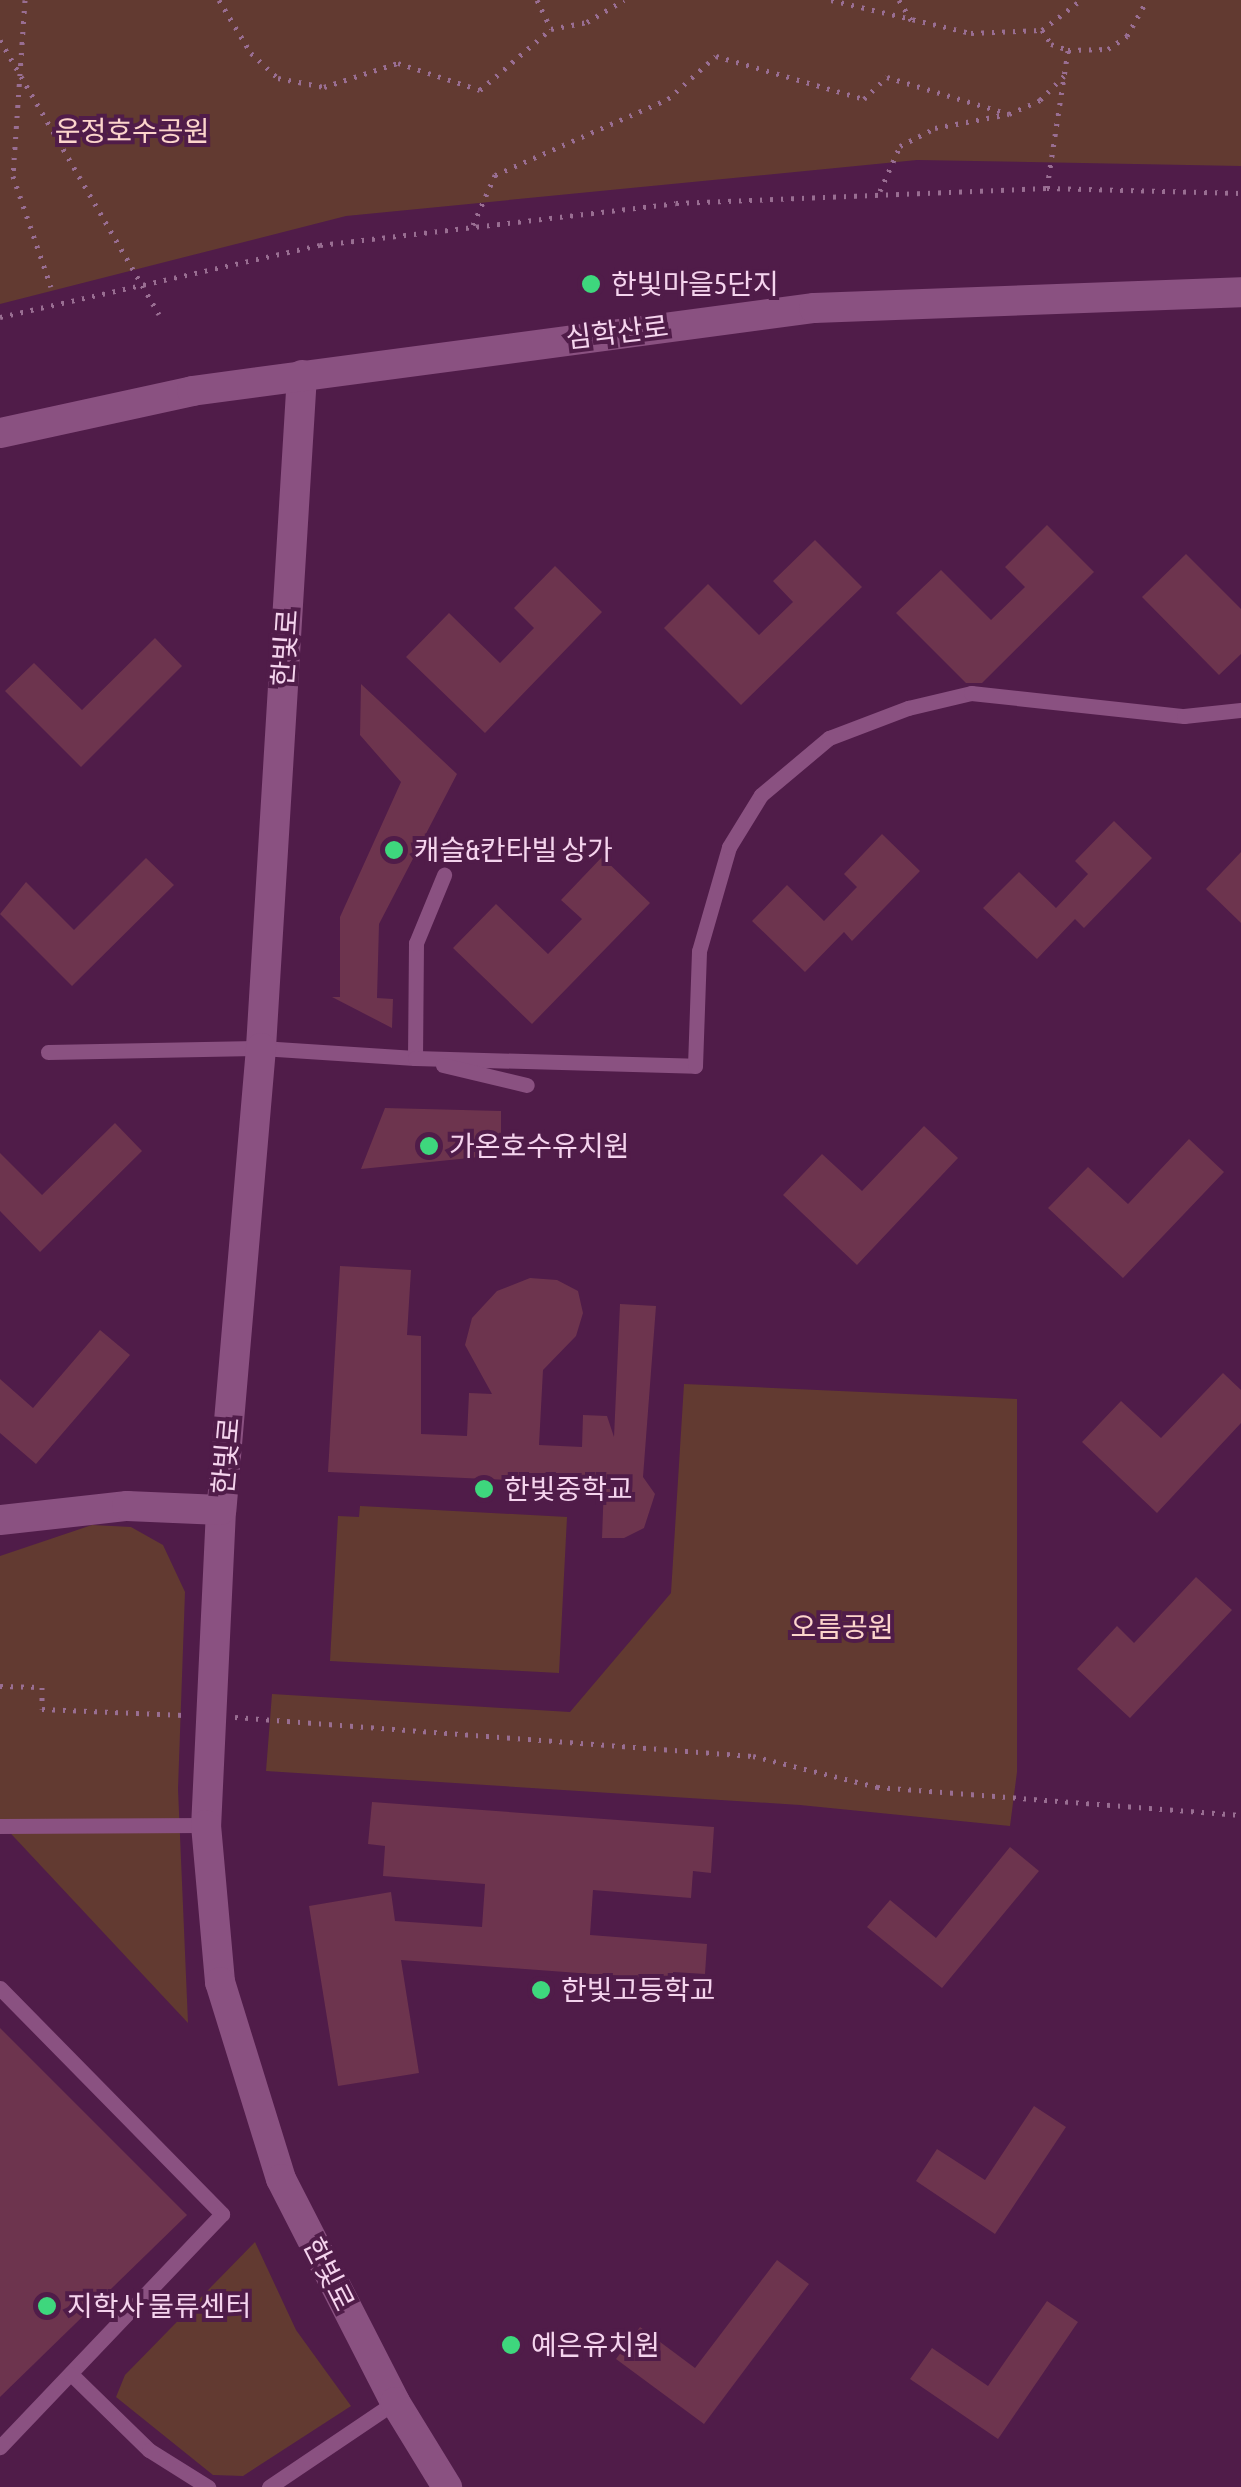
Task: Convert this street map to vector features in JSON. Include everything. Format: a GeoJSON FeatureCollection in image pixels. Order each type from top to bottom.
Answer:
{"type":"FeatureCollection","features":[{"type":"Feature","properties":{"kind":"street","name":"심학산로"},"geometry":{"type":"LineString","coordinates":[[0,433],[302,375],[814,308],[1241,292]]}},
{"type":"Feature","properties":{"kind":"street","name":"한빛로"},"geometry":{"type":"LineString","coordinates":[[302,375],[260,1048],[222,1510],[206,1825],[220,1982],[281,2179],[395,2402],[446,2487]]}},
{"type":"Feature","properties":{"kind":"street"},"geometry":{"type":"LineString","coordinates":[[0,1520],[128,1506],[222,1510]]}},
{"type":"Feature","properties":{"kind":"lane"},"geometry":{"type":"LineString","coordinates":[[48,1052],[260,1048],[415,1058],[695,1066],[699,952],[729,847],[761,795],[829,738],[908,708],[971,693],[1184,716],[1241,710]]}},
{"type":"Feature","properties":{"kind":"lane"},"geometry":{"type":"LineString","coordinates":[[415,1058],[416,944],[444,875]]}},
{"type":"Feature","properties":{"kind":"lane"},"geometry":{"type":"LineString","coordinates":[[415,1058],[527,1085]]}},
{"type":"Feature","properties":{"kind":"lane"},"geometry":{"type":"LineString","coordinates":[[0,1826],[206,1825]]}},
{"type":"Feature","properties":{"kind":"lane"},"geometry":{"type":"LineString","coordinates":[[0,1988],[222,2214],[0,2447]]}},
{"type":"Feature","properties":{"kind":"lane"},"geometry":{"type":"LineString","coordinates":[[71,2374],[149,2450],[208,2487]]}},
{"type":"Feature","properties":{"kind":"lane"},"geometry":{"type":"LineString","coordinates":[[269,2487],[395,2402]]}},
{"type":"Feature","properties":{"kind":"path"},"geometry":{"type":"LineString","coordinates":[[25,0],[13,176],[51,288]]}},
{"type":"Feature","properties":{"kind":"path"},"geometry":{"type":"LineString","coordinates":[[220,0],[250,53],[278,78],[324,88],[398,63],[480,90],[550,29],[587,22],[624,0]]}},
{"type":"Feature","properties":{"kind":"path"},"geometry":{"type":"LineString","coordinates":[[537,0],[550,29]]}},
{"type":"Feature","properties":{"kind":"path"},"geometry":{"type":"LineString","coordinates":[[831,0],[971,33],[1042,30],[1065,4],[1081,0]]}},
{"type":"Feature","properties":{"kind":"path"},"geometry":{"type":"LineString","coordinates":[[899,0],[913,22]]}},
{"type":"Feature","properties":{"kind":"path"},"geometry":{"type":"LineString","coordinates":[[1042,30],[1051,44],[1068,50],[1108,49],[1127,36],[1147,0]]}},
{"type":"Feature","properties":{"kind":"path"},"geometry":{"type":"LineString","coordinates":[[0,40],[158,314]]}},
{"type":"Feature","properties":{"kind":"path"},"geometry":{"type":"LineString","coordinates":[[1047,188],[1068,50]]}},
{"type":"Feature","properties":{"kind":"path"},"geometry":{"type":"LineString","coordinates":[[473,225],[495,174],[668,99],[716,56],[864,99],[887,77],[1009,114]]}},
{"type":"Feature","properties":{"kind":"path"},"geometry":{"type":"LineString","coordinates":[[880,191],[900,146],[935,128],[1009,114],[1040,100],[1066,74]]}},
{"type":"Feature","properties":{"kind":"path"},"geometry":{"type":"LineString","coordinates":[[0,316],[320,245],[676,203],[880,191],[1047,188],[1241,193]]}},
{"type":"Feature","properties":{"kind":"path"},"geometry":{"type":"LineString","coordinates":[[0,1686],[42,1688],[42,1709],[132,1712]]}},
{"type":"Feature","properties":{"kind":"path"},"geometry":{"type":"LineString","coordinates":[[281,1720],[753,1756],[877,1787],[1241,1815]]}},
{"type":"Feature","properties":{"kind":"green space","name":"운정호수공원"},"geometry":{"type":"Polygon","coordinates":[[[0,0],[1241,0],[1241,166],[917,160],[346,216],[0,304],[0,0]]]}},
{"type":"Feature","properties":{"kind":"green space","name":"오름공원"},"geometry":{"type":"Polygon","coordinates":[[[684,1384],[1017,1399],[1017,1772],[1010,1826],[800,1805],[266,1771],[272,1694],[570,1712],[671,1593],[684,1384]]]}},
{"type":"Feature","properties":{"kind":"green space"},"geometry":{"type":"Polygon","coordinates":[[[360,1506],[567,1517],[559,1673],[330,1661],[338,1516],[359,1517],[360,1506]]]}},
{"type":"Feature","properties":{"kind":"green space"},"geometry":{"type":"Polygon","coordinates":[[[92,1525],[131,1527],[163,1545],[185,1592],[178,1789],[188,2023],[0,1822],[0,1556],[92,1525]]]}},
{"type":"Feature","properties":{"kind":"green space"},"geometry":{"type":"Polygon","coordinates":[[[255,2242],[296,2330],[351,2406],[243,2476],[213,2475],[116,2397],[125,2375],[255,2242]]]}},
{"type":"Feature","properties":{"kind":"building"},"geometry":{"type":"Polygon","coordinates":[[[1047,525],[1094,572],[982,683],[966,683],[896,613],[941,570],[991,620],[1025,587],[1005,567],[1047,525]]]}},
{"type":"Feature","properties":{"kind":"building"},"geometry":{"type":"Polygon","coordinates":[[[815,540],[862,587],[741,705],[664,628],[708,584],[759,635],[793,602],[773,581],[815,540]]]}},
{"type":"Feature","properties":{"kind":"building"},"geometry":{"type":"Polygon","coordinates":[[[1186,554],[1241,609],[1241,654],[1219,675],[1142,597],[1186,554]]]}},
{"type":"Feature","properties":{"kind":"building"},"geometry":{"type":"Polygon","coordinates":[[[555,566],[602,612],[485,733],[406,657],[449,613],[500,663],[534,628],[514,608],[555,566]]]}},
{"type":"Feature","properties":{"kind":"building"},"geometry":{"type":"Polygon","coordinates":[[[155,638],[182,666],[81,767],[5,691],[34,663],[82,710],[155,638]]]}},
{"type":"Feature","properties":{"kind":"building","name":"캐슬&칸타빌 상가"},"geometry":{"type":"Polygon","coordinates":[[[361,684],[457,774],[379,924],[377,998],[393,999],[392,1028],[332,997],[340,997],[340,917],[401,782],[360,735],[361,684]]]}},
{"type":"Feature","properties":{"kind":"building"},"geometry":{"type":"Polygon","coordinates":[[[1114,821],[1152,858],[1084,928],[1075,919],[1037,959],[983,908],[1019,872],[1056,908],[1088,874],[1075,861],[1114,821]]]}},
{"type":"Feature","properties":{"kind":"building"},"geometry":{"type":"Polygon","coordinates":[[[882,834],[920,871],[852,941],[844,932],[805,972],[752,921],[787,885],[824,921],[857,887],[844,874],[882,834]]]}},
{"type":"Feature","properties":{"kind":"building"},"geometry":{"type":"Polygon","coordinates":[[[1241,852],[1241,923],[1206,889],[1241,852]]]}},
{"type":"Feature","properties":{"kind":"building"},"geometry":{"type":"Polygon","coordinates":[[[602,857],[650,903],[532,1024],[453,948],[496,904],[548,954],[582,919],[561,900],[602,857]]]}},
{"type":"Feature","properties":{"kind":"building"},"geometry":{"type":"Polygon","coordinates":[[[146,858],[174,885],[72,986],[0,914],[26,882],[74,930],[146,858]]]}},
{"type":"Feature","properties":{"kind":"building","name":"가온호수유치원"},"geometry":{"type":"Polygon","coordinates":[[[385,1108],[501,1111],[501,1133],[486,1136],[489,1156],[361,1169],[385,1108]]]}},
{"type":"Feature","properties":{"kind":"building"},"geometry":{"type":"Polygon","coordinates":[[[115,1123],[142,1151],[40,1252],[0,1211],[0,1153],[42,1195],[115,1123]]]}},
{"type":"Feature","properties":{"kind":"building"},"geometry":{"type":"Polygon","coordinates":[[[924,1126],[958,1158],[857,1265],[783,1195],[822,1154],[862,1191],[924,1126]]]}},
{"type":"Feature","properties":{"kind":"building"},"geometry":{"type":"Polygon","coordinates":[[[1189,1139],[1224,1172],[1123,1278],[1048,1208],[1088,1167],[1128,1204],[1189,1139]]]}},
{"type":"Feature","properties":{"kind":"building"},"geometry":{"type":"Polygon","coordinates":[[[340,1266],[411,1270],[407,1335],[421,1336],[421,1434],[467,1436],[469,1393],[492,1394],[465,1345],[472,1318],[497,1291],[530,1278],[557,1280],[578,1291],[583,1313],[576,1336],[543,1370],[539,1445],[582,1447],[583,1415],[607,1416],[614,1437],[620,1304],[656,1306],[643,1477],[655,1494],[644,1528],[624,1538],[602,1538],[604,1484],[328,1472],[340,1266]]]}},
{"type":"Feature","properties":{"kind":"building"},"geometry":{"type":"Polygon","coordinates":[[[100,1330],[130,1355],[36,1464],[0,1433],[0,1379],[33,1408],[100,1330]]]}},
{"type":"Feature","properties":{"kind":"building"},"geometry":{"type":"Polygon","coordinates":[[[1223,1373],[1241,1390],[1241,1423],[1157,1513],[1082,1442],[1121,1401],[1161,1438],[1223,1373]]]}},
{"type":"Feature","properties":{"kind":"building"},"geometry":{"type":"Polygon","coordinates":[[[1196,1577],[1232,1610],[1130,1718],[1077,1669],[1117,1626],[1134,1643],[1196,1577]]]}},
{"type":"Feature","properties":{"kind":"building"},"geometry":{"type":"Polygon","coordinates":[[[372,1802],[714,1827],[711,1873],[693,1871],[691,1898],[593,1890],[590,1935],[707,1944],[705,1974],[673,1972],[673,1980],[401,1960],[419,2073],[338,2086],[309,1906],[391,1892],[395,1921],[482,1927],[485,1884],[383,1876],[385,1846],[368,1844],[372,1802]]]}},
{"type":"Feature","properties":{"kind":"building"},"geometry":{"type":"Polygon","coordinates":[[[1010,1847],[1039,1871],[942,1988],[867,1927],[890,1900],[936,1938],[1010,1847]]]}},
{"type":"Feature","properties":{"kind":"building","name":"지학사 물류센터"},"geometry":{"type":"Polygon","coordinates":[[[0,2028],[187,2215],[0,2397],[0,2028]]]}},
{"type":"Feature","properties":{"kind":"building"},"geometry":{"type":"Polygon","coordinates":[[[1034,2106],[1066,2127],[995,2234],[916,2181],[937,2149],[985,2180],[1034,2106]]]}},
{"type":"Feature","properties":{"kind":"building"},"geometry":{"type":"Polygon","coordinates":[[[777,2260],[809,2284],[704,2424],[616,2359],[640,2327],[695,2368],[777,2260]]]}},
{"type":"Feature","properties":{"kind":"building"},"geometry":{"type":"Polygon","coordinates":[[[1047,2301],[1078,2322],[998,2439],[910,2379],[932,2348],[988,2386],[1047,2301]]]}},
{"type":"Feature","properties":{"kind":"place","name":"한빛마을5단지"},"geometry":{"type":"Point","coordinates":[591,284]}},
{"type":"Feature","properties":{"kind":"place","name":"캐슬&칸타빌 상가"},"geometry":{"type":"Point","coordinates":[394,850]}},
{"type":"Feature","properties":{"kind":"place","name":"가온호수유치원"},"geometry":{"type":"Point","coordinates":[429,1146]}},
{"type":"Feature","properties":{"kind":"place","name":"한빛중학교"},"geometry":{"type":"Point","coordinates":[484,1489]}},
{"type":"Feature","properties":{"kind":"place","name":"한빛고등학교"},"geometry":{"type":"Point","coordinates":[541,1990]}},
{"type":"Feature","properties":{"kind":"place","name":"지학사 물류센터"},"geometry":{"type":"Point","coordinates":[47,2306]}},
{"type":"Feature","properties":{"kind":"place","name":"예은유치원"},"geometry":{"type":"Point","coordinates":[511,2345]}}]}
